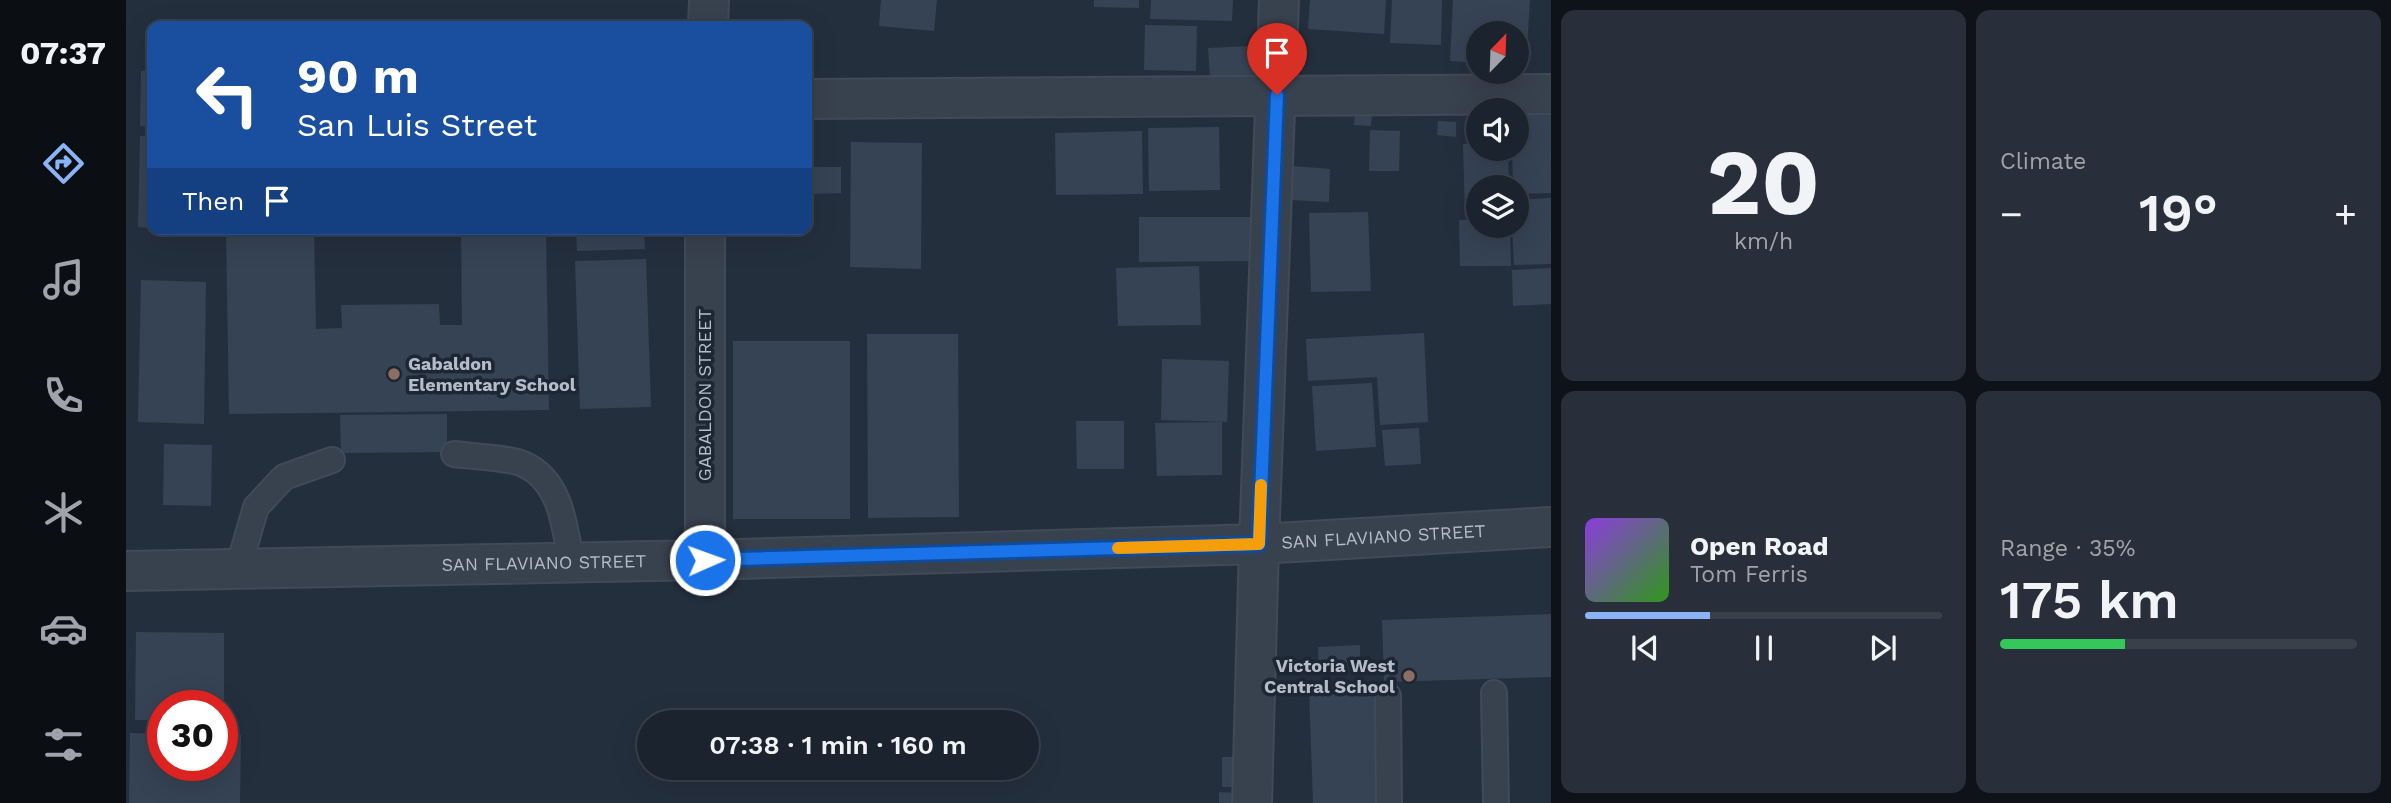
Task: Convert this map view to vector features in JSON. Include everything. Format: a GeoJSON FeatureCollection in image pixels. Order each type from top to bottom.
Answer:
{"type":"FeatureCollection","features":[{"type":"Feature","properties":{"kind":"street"},"geometry":{"type":"LineString","coordinates":[[708,21],[709,0]]}},
{"type":"Feature","properties":{"kind":"street"},"geometry":{"type":"LineString","coordinates":[[1252,803],[1279,0]]}},
{"type":"Feature","properties":{"kind":"street"},"geometry":{"type":"LineString","coordinates":[[812,99],[1551,94]]}},
{"type":"Feature","properties":{"kind":"street","name":"GABALDON STREET"},"geometry":{"type":"LineString","coordinates":[[705,235],[705,560]]}},
{"type":"Feature","properties":{"kind":"street","name":"SAN FLAVIANO STREET"},"geometry":{"type":"LineString","coordinates":[[126,571],[705,560],[1259,544],[1551,527]]}},
{"type":"Feature","properties":{"kind":"lane"},"geometry":{"type":"LineString","coordinates":[[454,454],[522,464],[541,476],[559,505],[571,562]]}},
{"type":"Feature","properties":{"kind":"lane"},"geometry":{"type":"LineString","coordinates":[[238,569],[256,508],[284,477],[332,460]]}},
{"type":"Feature","properties":{"kind":"lane"},"geometry":{"type":"LineString","coordinates":[[1494,693],[1496,803]]}},
{"type":"Feature","properties":{"kind":"lane"},"geometry":{"type":"LineString","coordinates":[[1388,696],[1389,803]]}},
{"type":"Feature","properties":{"kind":"building"},"geometry":{"type":"Polygon","coordinates":[[[881,0],[937,0],[934,31],[879,26],[881,0]]]}},
{"type":"Feature","properties":{"kind":"building"},"geometry":{"type":"Polygon","coordinates":[[[1094,0],[1139,0],[1139,8],[1094,7],[1094,0]]]}},
{"type":"Feature","properties":{"kind":"building"},"geometry":{"type":"Polygon","coordinates":[[[1151,0],[1233,0],[1232,21],[1150,19],[1151,0]]]}},
{"type":"Feature","properties":{"kind":"building"},"geometry":{"type":"Polygon","coordinates":[[[1310,0],[1386,0],[1384,34],[1308,29],[1310,0]]]}},
{"type":"Feature","properties":{"kind":"building"},"geometry":{"type":"Polygon","coordinates":[[[1392,0],[1442,0],[1441,45],[1390,43],[1392,0]]]}},
{"type":"Feature","properties":{"kind":"building"},"geometry":{"type":"Polygon","coordinates":[[[1453,0],[1530,0],[1529,21],[1466,21],[1466,62],[1450,61],[1453,0]]]}},
{"type":"Feature","properties":{"kind":"building"},"geometry":{"type":"Polygon","coordinates":[[[1145,25],[1197,26],[1196,71],[1144,70],[1145,25]]]}},
{"type":"Feature","properties":{"kind":"building"},"geometry":{"type":"Polygon","coordinates":[[[1253,46],[1255,76],[1210,78],[1208,48],[1253,46]]]}},
{"type":"Feature","properties":{"kind":"building"},"geometry":{"type":"Polygon","coordinates":[[[141,71],[147,71],[147,127],[140,126],[141,71]]]}},
{"type":"Feature","properties":{"kind":"building"},"geometry":{"type":"Polygon","coordinates":[[[1529,108],[1551,108],[1551,193],[1529,194],[1529,175],[1513,175],[1512,161],[1529,161],[1529,108]]]}},
{"type":"Feature","properties":{"kind":"building"},"geometry":{"type":"Polygon","coordinates":[[[1355,113],[1372,113],[1371,126],[1354,125],[1355,113]]]}},
{"type":"Feature","properties":{"kind":"building"},"geometry":{"type":"Polygon","coordinates":[[[1438,121],[1456,122],[1456,137],[1437,135],[1438,121]]]}},
{"type":"Feature","properties":{"kind":"building"},"geometry":{"type":"Polygon","coordinates":[[[1219,127],[1220,190],[1149,191],[1148,128],[1219,127]]]}},
{"type":"Feature","properties":{"kind":"building"},"geometry":{"type":"Polygon","coordinates":[[[1370,130],[1400,131],[1399,171],[1369,171],[1370,130]]]}},
{"type":"Feature","properties":{"kind":"building"},"geometry":{"type":"Polygon","coordinates":[[[1142,131],[1143,194],[1056,195],[1055,133],[1142,131]]]}},
{"type":"Feature","properties":{"kind":"building"},"geometry":{"type":"Polygon","coordinates":[[[140,136],[147,136],[147,228],[138,227],[140,136]]]}},
{"type":"Feature","properties":{"kind":"building"},"geometry":{"type":"Polygon","coordinates":[[[851,142],[922,143],[921,269],[850,267],[851,142]]]}},
{"type":"Feature","properties":{"kind":"building"},"geometry":{"type":"Polygon","coordinates":[[[1463,144],[1466,144],[1466,161],[1508,161],[1509,175],[1466,175],[1465,216],[1463,144]]]}},
{"type":"Feature","properties":{"kind":"building"},"geometry":{"type":"Polygon","coordinates":[[[1292,166],[1330,169],[1329,202],[1291,200],[1292,166]]]}},
{"type":"Feature","properties":{"kind":"building"},"geometry":{"type":"Polygon","coordinates":[[[812,167],[841,167],[841,193],[812,194],[812,167]]]}},
{"type":"Feature","properties":{"kind":"building"},"geometry":{"type":"Polygon","coordinates":[[[1551,198],[1551,264],[1514,265],[1513,238],[1529,238],[1529,199],[1551,198]]]}},
{"type":"Feature","properties":{"kind":"building"},"geometry":{"type":"Polygon","coordinates":[[[1368,212],[1371,291],[1311,292],[1309,213],[1368,212]]]}},
{"type":"Feature","properties":{"kind":"building"},"geometry":{"type":"Polygon","coordinates":[[[1139,217],[1254,217],[1255,261],[1139,262],[1139,217]]]}},
{"type":"Feature","properties":{"kind":"building"},"geometry":{"type":"Polygon","coordinates":[[[1459,220],[1466,220],[1466,238],[1510,238],[1511,266],[1460,266],[1459,220]]]}},
{"type":"Feature","properties":{"kind":"building"},"geometry":{"type":"Polygon","coordinates":[[[226,235],[314,235],[316,329],[342,328],[341,305],[439,304],[440,325],[462,325],[461,235],[546,235],[549,410],[229,414],[226,235]]]}},
{"type":"Feature","properties":{"kind":"building"},"geometry":{"type":"Polygon","coordinates":[[[576,235],[644,235],[645,249],[577,251],[576,235]]]}},
{"type":"Feature","properties":{"kind":"building"},"geometry":{"type":"Polygon","coordinates":[[[646,259],[651,407],[580,409],[575,261],[646,259]]]}},
{"type":"Feature","properties":{"kind":"building"},"geometry":{"type":"Polygon","coordinates":[[[1199,266],[1201,325],[1118,326],[1116,268],[1199,266]]]}},
{"type":"Feature","properties":{"kind":"building"},"geometry":{"type":"Polygon","coordinates":[[[1551,268],[1551,304],[1513,306],[1512,270],[1551,268]]]}},
{"type":"Feature","properties":{"kind":"building"},"geometry":{"type":"Polygon","coordinates":[[[141,280],[206,282],[204,424],[138,422],[141,280]]]}},
{"type":"Feature","properties":{"kind":"building"},"geometry":{"type":"Polygon","coordinates":[[[1424,333],[1428,422],[1380,425],[1377,377],[1308,381],[1306,339],[1424,333]]]}},
{"type":"Feature","properties":{"kind":"building"},"geometry":{"type":"Polygon","coordinates":[[[867,334],[958,334],[959,517],[868,518],[867,334]]]}},
{"type":"Feature","properties":{"kind":"building"},"geometry":{"type":"Polygon","coordinates":[[[733,341],[850,341],[850,519],[733,519],[733,341]]]}},
{"type":"Feature","properties":{"kind":"building"},"geometry":{"type":"Polygon","coordinates":[[[1162,359],[1229,361],[1227,422],[1161,420],[1162,359]]]}},
{"type":"Feature","properties":{"kind":"building"},"geometry":{"type":"Polygon","coordinates":[[[1372,383],[1376,447],[1316,451],[1312,386],[1372,383]]]}},
{"type":"Feature","properties":{"kind":"building"},"geometry":{"type":"Polygon","coordinates":[[[447,414],[447,452],[341,453],[340,415],[447,414]]]}},
{"type":"Feature","properties":{"kind":"building"},"geometry":{"type":"Polygon","coordinates":[[[1076,421],[1124,421],[1124,469],[1077,469],[1076,421]]]}},
{"type":"Feature","properties":{"kind":"building"},"geometry":{"type":"Polygon","coordinates":[[[1222,422],[1222,475],[1157,476],[1155,423],[1222,422]]]}},
{"type":"Feature","properties":{"kind":"building"},"geometry":{"type":"Polygon","coordinates":[[[1419,428],[1421,464],[1385,466],[1382,430],[1419,428]]]}},
{"type":"Feature","properties":{"kind":"building"},"geometry":{"type":"Polygon","coordinates":[[[164,444],[212,445],[211,506],[163,505],[164,444]]]}},
{"type":"Feature","properties":{"kind":"building"},"geometry":{"type":"Polygon","coordinates":[[[1551,614],[1551,677],[1384,682],[1382,620],[1551,614]]]}},
{"type":"Feature","properties":{"kind":"building"},"geometry":{"type":"Polygon","coordinates":[[[136,632],[224,633],[224,690],[147,690],[147,720],[135,720],[136,632]]]}},
{"type":"Feature","properties":{"kind":"building"},"geometry":{"type":"Polygon","coordinates":[[[1360,645],[1360,670],[1319,672],[1318,647],[1360,645]]]}},
{"type":"Feature","properties":{"kind":"building"},"geometry":{"type":"Polygon","coordinates":[[[1309,688],[1377,688],[1381,803],[1313,803],[1309,688]]]}},
{"type":"Feature","properties":{"kind":"building"},"geometry":{"type":"Polygon","coordinates":[[[130,733],[147,734],[147,781],[238,781],[238,735],[241,735],[240,803],[129,803],[130,733]]]}},
{"type":"Feature","properties":{"kind":"building"},"geometry":{"type":"Polygon","coordinates":[[[1222,757],[1238,757],[1238,787],[1222,787],[1222,757]]]}},
{"type":"Feature","properties":{"kind":"building"},"geometry":{"type":"Polygon","coordinates":[[[1219,792],[1235,793],[1235,803],[1219,803],[1219,792]]]}},
{"type":"Feature","properties":{"kind":"slow traffic"},"geometry":{"type":"LineString","coordinates":[[1118,548],[1259,544],[1261,485]]}},
{"type":"Feature","properties":{"kind":"place","name":"Gabaldon Elementary School"},"geometry":{"type":"Point","coordinates":[394,374]}},
{"type":"Feature","properties":{"kind":"place","name":"Victoria West Central School"},"geometry":{"type":"Point","coordinates":[1409,676]}},
{"type":"Feature","properties":{"kind":"route"},"geometry":{"type":"LineString","coordinates":[[705,560],[1259,544],[1277,95]]}}]}
